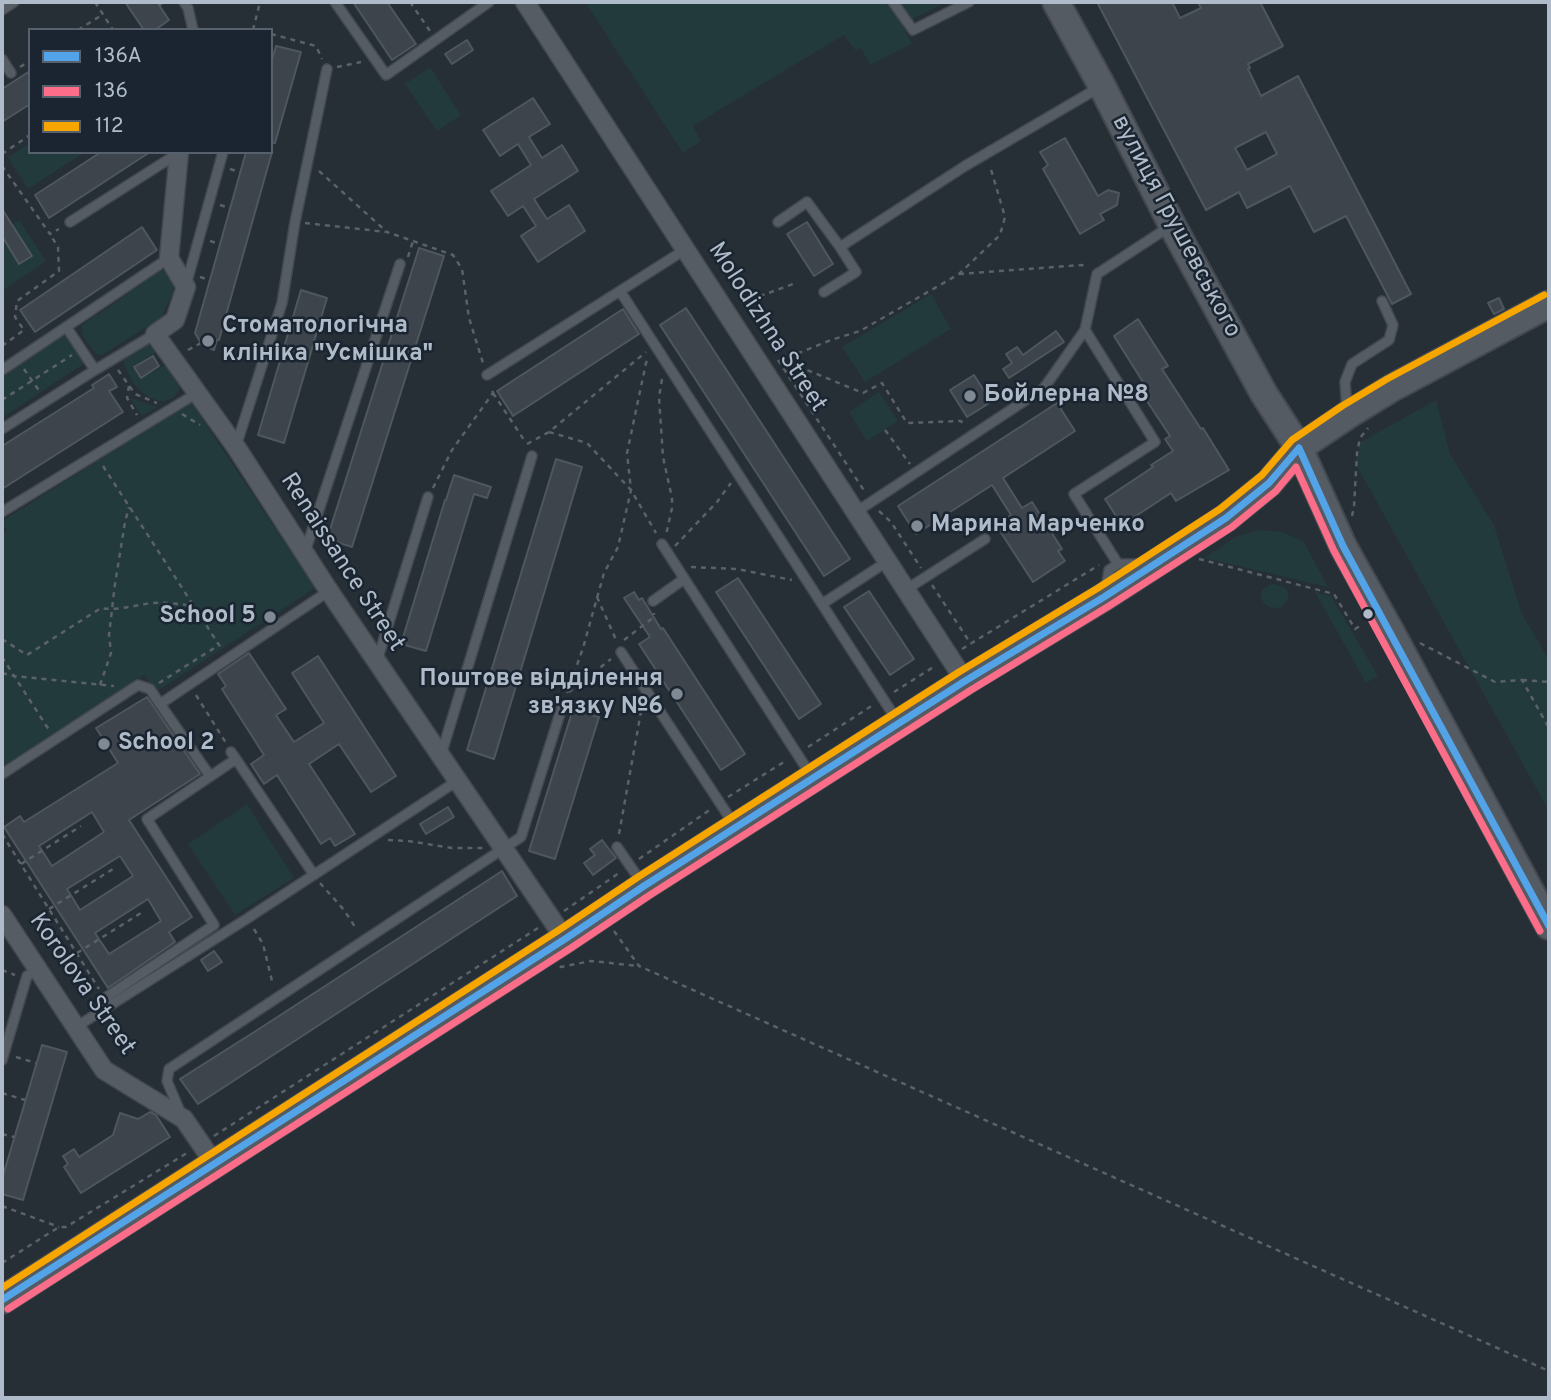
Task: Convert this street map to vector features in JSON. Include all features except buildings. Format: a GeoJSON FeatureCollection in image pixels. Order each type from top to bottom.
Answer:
{"type":"FeatureCollection","features":[{"type":"Feature","properties":{"kind":"main road","name":"вулиця Грушевського"},"geometry":{"type":"LineString","coordinates":[[1056,2],[1172,225],[1264,394],[1299,449],[1343,546],[1549,926]]}},
{"type":"Feature","properties":{"kind":"main road"},"geometry":{"type":"LineString","coordinates":[[2,1300],[208,1153],[558,929],[601,915],[637,876],[736,828],[1226,518],[1269,483],[1299,449],[1358,421],[1392,388],[1549,304]]}},
{"type":"Feature","properties":{"kind":"street","name":"Molodizhna Street"},"geometry":{"type":"LineString","coordinates":[[526,2],[686,249],[772,366],[856,512],[965,681]]}},
{"type":"Feature","properties":{"kind":"street"},"geometry":{"type":"LineString","coordinates":[[155,334],[175,320],[186,287],[169,258],[179,154]]}},
{"type":"Feature","properties":{"kind":"street","name":"Renaissance Street"},"geometry":{"type":"LineString","coordinates":[[155,334],[236,447],[329,591],[558,929]]}},
{"type":"Feature","properties":{"kind":"street","name":"Korolova Street"},"geometry":{"type":"LineString","coordinates":[[2,915],[104,1070],[184,1119],[208,1153]]}},
{"type":"Feature","properties":{"kind":"lane"},"geometry":{"type":"LineString","coordinates":[[2,10],[14,2]]}},
{"type":"Feature","properties":{"kind":"lane"},"geometry":{"type":"LineString","coordinates":[[184,2],[188,8],[192,28]]}},
{"type":"Feature","properties":{"kind":"lane"},"geometry":{"type":"LineString","coordinates":[[335,2],[386,75],[489,2]]}},
{"type":"Feature","properties":{"kind":"lane"},"geometry":{"type":"LineString","coordinates":[[893,2],[913,30],[969,2]]}},
{"type":"Feature","properties":{"kind":"lane"},"geometry":{"type":"LineString","coordinates":[[2,59],[11,73]]}},
{"type":"Feature","properties":{"kind":"lane"},"geometry":{"type":"LineString","coordinates":[[236,447],[282,303],[295,222],[327,69]]}},
{"type":"Feature","properties":{"kind":"lane"},"geometry":{"type":"LineString","coordinates":[[839,247],[987,153],[1102,86]]}},
{"type":"Feature","properties":{"kind":"lane"},"geometry":{"type":"LineString","coordinates":[[69,222],[177,154]]}},
{"type":"Feature","properties":{"kind":"lane"},"geometry":{"type":"LineString","coordinates":[[186,287],[222,154]]}},
{"type":"Feature","properties":{"kind":"lane"},"geometry":{"type":"LineString","coordinates":[[778,222],[807,202],[856,272],[824,292]]}},
{"type":"Feature","properties":{"kind":"lane"},"geometry":{"type":"LineString","coordinates":[[856,512],[1045,388],[1085,330],[1097,274],[1172,225]]}},
{"type":"Feature","properties":{"kind":"lane"},"geometry":{"type":"LineString","coordinates":[[487,375],[686,249]]}},
{"type":"Feature","properties":{"kind":"lane"},"geometry":{"type":"LineString","coordinates":[[2,370],[169,258]]}},
{"type":"Feature","properties":{"kind":"lane"},"geometry":{"type":"LineString","coordinates":[[304,553],[400,264]]}},
{"type":"Feature","properties":{"kind":"lane"},"geometry":{"type":"LineString","coordinates":[[621,291],[899,723]]}},
{"type":"Feature","properties":{"kind":"lane"},"geometry":{"type":"LineString","coordinates":[[1358,421],[1345,382],[1352,364],[1389,340],[1393,325],[1382,301]]}},
{"type":"Feature","properties":{"kind":"lane"},"geometry":{"type":"LineString","coordinates":[[67,328],[95,370]]}},
{"type":"Feature","properties":{"kind":"lane"},"geometry":{"type":"LineString","coordinates":[[1085,330],[1155,442],[1074,494],[1118,564]]}},
{"type":"Feature","properties":{"kind":"lane"},"geometry":{"type":"LineString","coordinates":[[2,429],[155,334]]}},
{"type":"Feature","properties":{"kind":"lane"},"geometry":{"type":"LineString","coordinates":[[2,512],[197,393]]}},
{"type":"Feature","properties":{"kind":"lane"},"geometry":{"type":"LineString","coordinates":[[441,756],[532,456]]}},
{"type":"Feature","properties":{"kind":"lane"},"geometry":{"type":"LineString","coordinates":[[377,662],[428,497]]}},
{"type":"Feature","properties":{"kind":"lane"},"geometry":{"type":"LineString","coordinates":[[907,589],[985,539]]}},
{"type":"Feature","properties":{"kind":"lane"},"geometry":{"type":"LineString","coordinates":[[665,549],[813,779]]}},
{"type":"Feature","properties":{"kind":"lane"},"geometry":{"type":"LineString","coordinates":[[1104,597],[1109,570],[1118,564],[1163,558]]}},
{"type":"Feature","properties":{"kind":"lane"},"geometry":{"type":"LineString","coordinates":[[822,604],[888,561]]}},
{"type":"Feature","properties":{"kind":"lane"},"geometry":{"type":"LineString","coordinates":[[653,601],[684,579]]}},
{"type":"Feature","properties":{"kind":"lane"},"geometry":{"type":"LineString","coordinates":[[160,704],[329,591]]}},
{"type":"Feature","properties":{"kind":"lane"},"geometry":{"type":"LineString","coordinates":[[621,652],[736,828]]}},
{"type":"Feature","properties":{"kind":"lane"},"geometry":{"type":"LineString","coordinates":[[2,774],[138,685],[150,689],[210,776]]}},
{"type":"Feature","properties":{"kind":"lane"},"geometry":{"type":"LineString","coordinates":[[184,1119],[167,1081],[169,1069],[521,837],[562,707]]}},
{"type":"Feature","properties":{"kind":"lane"},"geometry":{"type":"LineString","coordinates":[[98,1013],[105,998],[214,925],[147,819],[210,776],[234,755],[314,875]]}},
{"type":"Feature","properties":{"kind":"lane"},"geometry":{"type":"LineString","coordinates":[[76,1027],[457,781]]}},
{"type":"Feature","properties":{"kind":"lane"},"geometry":{"type":"LineString","coordinates":[[617,847],[637,876]]}},
{"type":"Feature","properties":{"kind":"lane"},"geometry":{"type":"LineString","coordinates":[[3,1056],[27,976],[37,970]]}},
{"type":"Feature","properties":{"kind":"path"},"geometry":{"type":"LineString","coordinates":[[94,2],[112,28]]}},
{"type":"Feature","properties":{"kind":"path"},"geometry":{"type":"LineString","coordinates":[[159,5],[164,2]]}},
{"type":"Feature","properties":{"kind":"path"},"geometry":{"type":"LineString","coordinates":[[254,28],[260,2]]}},
{"type":"Feature","properties":{"kind":"path"},"geometry":{"type":"LineString","coordinates":[[410,2],[436,40]]}},
{"type":"Feature","properties":{"kind":"path"},"geometry":{"type":"LineString","coordinates":[[81,28],[103,15]]}},
{"type":"Feature","properties":{"kind":"path"},"geometry":{"type":"LineString","coordinates":[[273,35],[316,46],[327,69],[361,62],[386,75]]}},
{"type":"Feature","properties":{"kind":"path"},"geometry":{"type":"LineString","coordinates":[[2,154],[28,136]]}},
{"type":"Feature","properties":{"kind":"path"},"geometry":{"type":"LineString","coordinates":[[772,366],[831,340],[860,331],[959,274],[1000,236],[1005,217],[987,153]]}},
{"type":"Feature","properties":{"kind":"path"},"geometry":{"type":"LineString","coordinates":[[308,162],[387,232]]}},
{"type":"Feature","properties":{"kind":"path"},"geometry":{"type":"LineString","coordinates":[[2,166],[58,247],[59,271],[17,301],[15,317],[24,330],[2,346]]}},
{"type":"Feature","properties":{"kind":"path"},"geometry":{"type":"LineString","coordinates":[[50,234],[69,222]]}},
{"type":"Feature","properties":{"kind":"path"},"geometry":{"type":"LineString","coordinates":[[295,222],[387,232],[453,255],[461,269],[469,318],[493,393],[527,444],[549,432],[655,345]]}},
{"type":"Feature","properties":{"kind":"path"},"geometry":{"type":"LineString","coordinates":[[959,274],[1082,265],[1097,274]]}},
{"type":"Feature","properties":{"kind":"path"},"geometry":{"type":"LineString","coordinates":[[741,303],[793,284]]}},
{"type":"Feature","properties":{"kind":"path"},"geometry":{"type":"LineString","coordinates":[[193,346],[201,342]]}},
{"type":"Feature","properties":{"kind":"path"},"geometry":{"type":"LineString","coordinates":[[562,707],[583,648],[604,573],[618,547],[631,490],[626,453],[646,363],[655,345]]}},
{"type":"Feature","properties":{"kind":"path"},"geometry":{"type":"LineString","coordinates":[[2,400],[81,349]]}},
{"type":"Feature","properties":{"kind":"path"},"geometry":{"type":"LineString","coordinates":[[18,360],[46,401]]}},
{"type":"Feature","properties":{"kind":"path"},"geometry":{"type":"LineString","coordinates":[[111,360],[135,394],[171,408]]}},
{"type":"Feature","properties":{"kind":"path"},"geometry":{"type":"LineString","coordinates":[[772,366],[790,363],[863,393],[882,383],[907,423],[961,421],[972,436]]}},
{"type":"Feature","properties":{"kind":"path"},"geometry":{"type":"LineString","coordinates":[[665,549],[672,498],[663,457],[659,397],[664,369],[668,365]]}},
{"type":"Feature","properties":{"kind":"path"},"geometry":{"type":"LineString","coordinates":[[129,386],[127,398],[143,425]]}},
{"type":"Feature","properties":{"kind":"path"},"geometry":{"type":"LineString","coordinates":[[428,497],[452,450],[493,393]]}},
{"type":"Feature","properties":{"kind":"path"},"geometry":{"type":"LineString","coordinates":[[1343,546],[1354,508],[1360,438],[1358,421]]}},
{"type":"Feature","properties":{"kind":"path"},"geometry":{"type":"LineString","coordinates":[[885,430],[916,472]]}},
{"type":"Feature","properties":{"kind":"path"},"geometry":{"type":"LineString","coordinates":[[549,432],[587,443],[631,490],[665,549]]}},
{"type":"Feature","properties":{"kind":"path"},"geometry":{"type":"LineString","coordinates":[[95,454],[228,659]]}},
{"type":"Feature","properties":{"kind":"path"},"geometry":{"type":"LineString","coordinates":[[665,549],[717,502],[738,473]]}},
{"type":"Feature","properties":{"kind":"path"},"geometry":{"type":"LineString","coordinates":[[100,685],[111,653],[109,635],[112,610],[129,507]]}},
{"type":"Feature","properties":{"kind":"path"},"geometry":{"type":"LineString","coordinates":[[1163,558],[1334,594],[1354,629],[1366,622]]}},
{"type":"Feature","properties":{"kind":"path"},"geometry":{"type":"LineString","coordinates":[[674,563],[691,567],[737,569],[808,583]]}},
{"type":"Feature","properties":{"kind":"path"},"geometry":{"type":"LineString","coordinates":[[2,1206],[59,1227],[66,1227],[208,1153],[637,876],[720,803],[1096,565],[1118,564]]}},
{"type":"Feature","properties":{"kind":"path"},"geometry":{"type":"LineString","coordinates":[[597,596],[621,652]]}},
{"type":"Feature","properties":{"kind":"path"},"geometry":{"type":"LineString","coordinates":[[567,693],[621,652],[624,639],[654,617],[653,601]]}},
{"type":"Feature","properties":{"kind":"path"},"geometry":{"type":"LineString","coordinates":[[2,639],[27,655],[101,608],[112,610],[155,603],[194,607]]}},
{"type":"Feature","properties":{"kind":"path"},"geometry":{"type":"LineString","coordinates":[[1392,634],[1424,644],[1495,682],[1549,682]]}},
{"type":"Feature","properties":{"kind":"path"},"geometry":{"type":"LineString","coordinates":[[150,689],[219,645]]}},
{"type":"Feature","properties":{"kind":"path"},"geometry":{"type":"LineString","coordinates":[[2,657],[55,739]]}},
{"type":"Feature","properties":{"kind":"path"},"geometry":{"type":"LineString","coordinates":[[2,673],[15,677],[100,685],[138,685]]}},
{"type":"Feature","properties":{"kind":"path"},"geometry":{"type":"LineString","coordinates":[[1522,680],[1549,728]]}},
{"type":"Feature","properties":{"kind":"path"},"geometry":{"type":"LineString","coordinates":[[189,684],[234,755]]}},
{"type":"Feature","properties":{"kind":"path"},"geometry":{"type":"LineString","coordinates":[[617,847],[645,689]]}},
{"type":"Feature","properties":{"kind":"path"},"geometry":{"type":"LineString","coordinates":[[21,864],[81,826]]}},
{"type":"Feature","properties":{"kind":"path"},"geometry":{"type":"LineString","coordinates":[[2,834],[105,998]]}},
{"type":"Feature","properties":{"kind":"path"},"geometry":{"type":"LineString","coordinates":[[369,839],[408,841],[452,848],[503,848]]}},
{"type":"Feature","properties":{"kind":"path"},"geometry":{"type":"LineString","coordinates":[[49,909],[113,869]]}},
{"type":"Feature","properties":{"kind":"path"},"geometry":{"type":"LineString","coordinates":[[314,875],[344,910],[363,941]]}},
{"type":"Feature","properties":{"kind":"path"},"geometry":{"type":"LineString","coordinates":[[77,953],[141,913]]}},
{"type":"Feature","properties":{"kind":"path"},"geometry":{"type":"LineString","coordinates":[[601,915],[639,966]]}},
{"type":"Feature","properties":{"kind":"path"},"geometry":{"type":"LineString","coordinates":[[248,918],[263,944],[277,998]]}},
{"type":"Feature","properties":{"kind":"path"},"geometry":{"type":"LineString","coordinates":[[561,967],[591,961],[639,966],[1549,1371]]}},
{"type":"Feature","properties":{"kind":"path"},"geometry":{"type":"LineString","coordinates":[[3,1056],[36,1063]]}},
{"type":"Feature","properties":{"kind":"path"},"geometry":{"type":"LineString","coordinates":[[2,1093],[25,1100]]}},
{"type":"Feature","properties":{"kind":"path"},"geometry":{"type":"LineString","coordinates":[[2,1134],[14,1137]]}},
{"type":"Feature","properties":{"kind":"path"},"geometry":{"type":"LineString","coordinates":[[2,1263],[59,1227]]}},
{"type":"Feature","properties":{"kind":"green space"},"geometry":{"type":"Polygon","coordinates":[[[585,2],[946,2],[902,24],[912,44],[870,65],[861,48],[855,50],[844,35],[693,126],[701,141],[683,153],[585,2]]]}},
{"type":"Feature","properties":{"kind":"green space"},"geometry":{"type":"Polygon","coordinates":[[[430,67],[461,115],[437,131],[405,84],[430,67]]]}},
{"type":"Feature","properties":{"kind":"green space"},"geometry":{"type":"Polygon","coordinates":[[[28,144],[28,154],[82,154],[28,189],[8,157],[28,144]]]}},
{"type":"Feature","properties":{"kind":"green space"},"geometry":{"type":"Polygon","coordinates":[[[19,220],[46,261],[2,291],[2,231],[19,220]]]}},
{"type":"Feature","properties":{"kind":"green space"},"geometry":{"type":"Polygon","coordinates":[[[164,268],[173,283],[173,293],[161,318],[102,355],[96,354],[83,337],[81,326],[164,268]]]}},
{"type":"Feature","properties":{"kind":"green space"},"geometry":{"type":"Polygon","coordinates":[[[931,294],[951,329],[865,382],[842,347],[931,294]]]}},
{"type":"Feature","properties":{"kind":"green space"},"geometry":{"type":"Polygon","coordinates":[[[65,333],[85,363],[2,418],[2,374],[65,333]]]}},
{"type":"Feature","properties":{"kind":"green space"},"geometry":{"type":"Polygon","coordinates":[[[152,342],[160,350],[133,367],[141,379],[163,366],[171,366],[182,379],[180,389],[170,399],[163,401],[149,397],[136,386],[123,360],[152,342]]]}},
{"type":"Feature","properties":{"kind":"green space"},"geometry":{"type":"Polygon","coordinates":[[[879,392],[898,421],[867,441],[849,412],[879,392]]]}},
{"type":"Feature","properties":{"kind":"green space"},"geometry":{"type":"Polygon","coordinates":[[[130,398],[157,407],[142,416],[130,398]]]}},
{"type":"Feature","properties":{"kind":"green space"},"geometry":{"type":"Polygon","coordinates":[[[1436,400],[1450,454],[1494,525],[1522,614],[1549,660],[1549,811],[1355,463],[1361,442],[1436,400]]]}},
{"type":"Feature","properties":{"kind":"green space"},"geometry":{"type":"Polygon","coordinates":[[[191,402],[315,588],[156,692],[144,675],[2,767],[2,534],[7,531],[2,521],[191,402]]]}},
{"type":"Feature","properties":{"kind":"green space"},"geometry":{"type":"Polygon","coordinates":[[[1260,530],[1283,532],[1304,542],[1328,587],[1204,558],[1237,536],[1260,530]]]}},
{"type":"Feature","properties":{"kind":"green space"},"geometry":{"type":"Polygon","coordinates":[[[1273,584],[1284,587],[1289,594],[1287,602],[1276,608],[1266,605],[1261,596],[1266,587],[1273,584]]]}},
{"type":"Feature","properties":{"kind":"green space"},"geometry":{"type":"Polygon","coordinates":[[[1315,592],[1331,596],[1378,676],[1366,683],[1315,592]]]}},
{"type":"Feature","properties":{"kind":"green space"},"geometry":{"type":"Polygon","coordinates":[[[247,804],[294,878],[235,915],[188,844],[247,804]]]}},
{"type":"Feature","properties":{"kind":"transit line","name":"112"},"geometry":{"type":"LineString","coordinates":[[2,1288],[638,877],[1220,509],[1262,475],[1292,440],[1342,406],[1544,295]]}},
{"type":"Feature","properties":{"kind":"transit line","name":"136А"},"geometry":{"type":"LineString","coordinates":[[2,1300],[644,886],[1226,518],[1269,483],[1299,448],[1343,546],[1549,926]]}},
{"type":"Feature","properties":{"kind":"transit line","name":"136"},"geometry":{"type":"LineString","coordinates":[[8,1309],[650,895],[1232,527],[1276,491],[1296,467],[1334,551],[1540,931]]}},
{"type":"Feature","properties":{"kind":"place","name":"Стоматологічна клініка \"Усмішка\""},"geometry":{"type":"Point","coordinates":[208,341]}},
{"type":"Feature","properties":{"kind":"place","name":"Бойлерна №8"},"geometry":{"type":"Point","coordinates":[970,396]}},
{"type":"Feature","properties":{"kind":"place","name":"Марина Марченко"},"geometry":{"type":"Point","coordinates":[917,526]}},
{"type":"Feature","properties":{"kind":"place","name":"School 5"},"geometry":{"type":"Point","coordinates":[270,617]}},
{"type":"Feature","properties":{"kind":"place","name":"Поштове відділення зв'язку №6"},"geometry":{"type":"Point","coordinates":[677,694]}},
{"type":"Feature","properties":{"kind":"place","name":"School 2"},"geometry":{"type":"Point","coordinates":[104,744]}}]}
